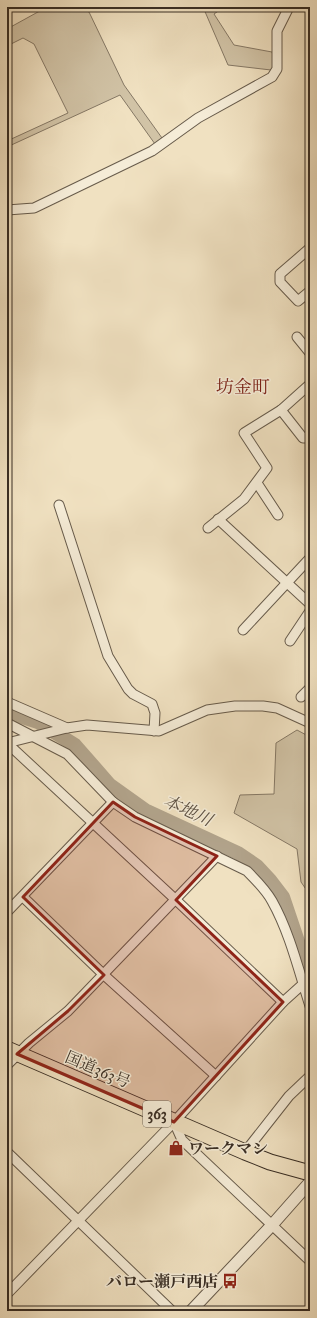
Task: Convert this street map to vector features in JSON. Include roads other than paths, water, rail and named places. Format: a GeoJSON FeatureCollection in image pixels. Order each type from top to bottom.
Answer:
{"type":"FeatureCollection","features":[{"type":"Feature","properties":{"kind":"highway","name":"国道363号"},"geometry":{"type":"LineString","coordinates":[[12,1052],[245,1152],[270,1162],[310,1173]]}},
{"type":"Feature","properties":{"kind":"street"},"geometry":{"type":"LineString","coordinates":[[7,210],[34,208],[152,151],[198,118],[272,77],[277,69],[277,31],[289,7]]}},
{"type":"Feature","properties":{"kind":"street"},"geometry":{"type":"LineString","coordinates":[[310,248],[280,274],[280,282],[298,301],[310,291]]}},
{"type":"Feature","properties":{"kind":"street"},"geometry":{"type":"LineString","coordinates":[[297,337],[310,353]]}},
{"type":"Feature","properties":{"kind":"street"},"geometry":{"type":"LineString","coordinates":[[208,528],[244,499],[268,468],[244,433],[281,410],[310,384]]}},
{"type":"Feature","properties":{"kind":"street"},"geometry":{"type":"LineString","coordinates":[[281,410],[303,438],[310,438]]}},
{"type":"Feature","properties":{"kind":"street"},"geometry":{"type":"LineString","coordinates":[[257,483],[278,515]]}},
{"type":"Feature","properties":{"kind":"street"},"geometry":{"type":"LineString","coordinates":[[59,505],[108,656],[128,689],[133,694],[152,704],[155,712],[154,731]]}},
{"type":"Feature","properties":{"kind":"street"},"geometry":{"type":"LineString","coordinates":[[218,519],[310,604]]}},
{"type":"Feature","properties":{"kind":"street"},"geometry":{"type":"LineString","coordinates":[[243,630],[310,558]]}},
{"type":"Feature","properties":{"kind":"street"},"geometry":{"type":"LineString","coordinates":[[290,641],[310,611]]}},
{"type":"Feature","properties":{"kind":"street"},"geometry":{"type":"LineString","coordinates":[[301,697],[310,688]]}},
{"type":"Feature","properties":{"kind":"street"},"geometry":{"type":"LineString","coordinates":[[7,702],[67,728]]}},
{"type":"Feature","properties":{"kind":"street"},"geometry":{"type":"LineString","coordinates":[[7,743],[67,728],[87,725],[159,731],[207,710],[235,706],[262,706],[277,708],[310,723]]}},
{"type":"Feature","properties":{"kind":"street"},"geometry":{"type":"LineString","coordinates":[[7,723],[67,754],[113,802],[135,817],[247,871],[259,883],[272,901],[284,930],[310,1006]]}},
{"type":"Feature","properties":{"kind":"street"},"geometry":{"type":"LineString","coordinates":[[7,743],[92,821],[283,1002]]}},
{"type":"Feature","properties":{"kind":"street"},"geometry":{"type":"LineString","coordinates":[[7,912],[23,897],[92,821],[113,802]]}},
{"type":"Feature","properties":{"kind":"street"},"geometry":{"type":"LineString","coordinates":[[7,1065],[12,1052],[68,1011],[217,856]]}},
{"type":"Feature","properties":{"kind":"street"},"geometry":{"type":"LineString","coordinates":[[23,897],[104,974],[216,1076]]}},
{"type":"Feature","properties":{"kind":"street"},"geometry":{"type":"LineString","coordinates":[[7,1294],[174,1122],[283,1002],[303,984]]}},
{"type":"Feature","properties":{"kind":"street"},"geometry":{"type":"LineString","coordinates":[[245,1152],[289,1096],[310,1076]]}},
{"type":"Feature","properties":{"kind":"street"},"geometry":{"type":"LineString","coordinates":[[174,1122],[182,1140],[310,1261]]}},
{"type":"Feature","properties":{"kind":"street"},"geometry":{"type":"LineString","coordinates":[[7,1152],[172,1311]]}},
{"type":"Feature","properties":{"kind":"street"},"geometry":{"type":"LineString","coordinates":[[191,1311],[272,1225],[310,1182]]}},
{"type":"Feature","properties":{"kind":"waterway","name":"本地川"},"geometry":{"type":"LineString","coordinates":[[7,712],[38,722],[75,745],[110,785],[145,810],[238,853],[257,866],[283,897],[310,977]]}},
{"type":"Feature","properties":{"kind":"place","name":"ワークマン"},"geometry":{"type":"Point","coordinates":[176,1148]}},
{"type":"Feature","properties":{"kind":"place","name":"バロー瀬戸西店"},"geometry":{"type":"Point","coordinates":[230,1281]}},
{"type":"Feature","properties":{"kind":"district","name":"坊金町"},"geometry":{"type":"Point","coordinates":[243,387]}}]}
